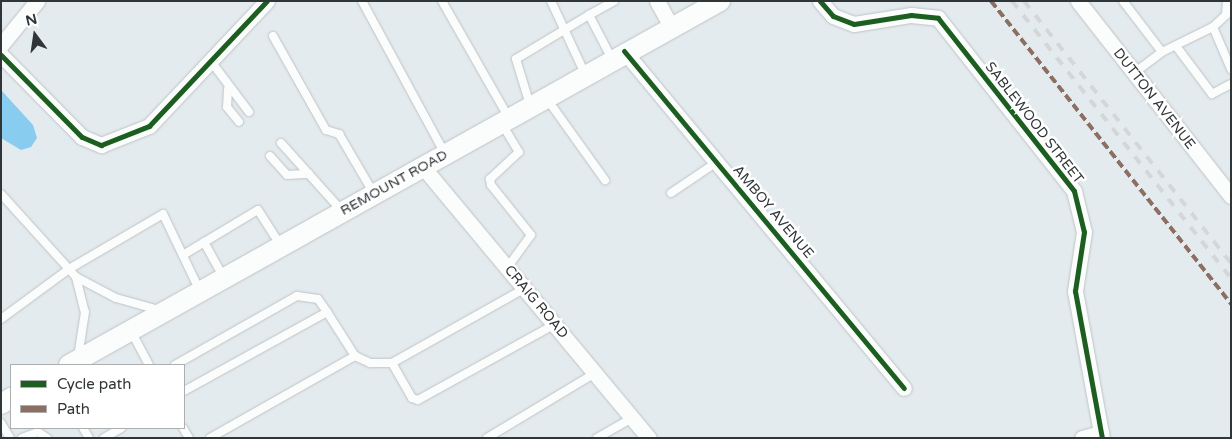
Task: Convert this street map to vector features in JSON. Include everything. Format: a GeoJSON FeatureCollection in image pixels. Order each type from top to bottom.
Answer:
{"type":"FeatureCollection","features":[{"type":"Feature","properties":{"kind":"main road","name":"REMOUNT ROAD"},"geometry":{"type":"LineString","coordinates":[[73,363],[165,312],[199,289],[343,212],[618,55],[720,1]]}},
{"type":"Feature","properties":{"kind":"street"},"geometry":{"type":"LineString","coordinates":[[1,45],[37,1]]}},
{"type":"Feature","properties":{"kind":"street"},"geometry":{"type":"LineString","coordinates":[[1,55],[82,137],[101,145],[149,126],[212,64],[267,1]]}},
{"type":"Feature","properties":{"kind":"street"},"geometry":{"type":"LineString","coordinates":[[656,1],[671,26]]}},
{"type":"Feature","properties":{"kind":"street","name":"SABLEWOOD STREET"},"geometry":{"type":"LineString","coordinates":[[820,1],[833,16],[854,24],[911,15],[938,18],[1074,191],[1084,232],[1075,291],[1102,436]]}},
{"type":"Feature","properties":{"kind":"street","name":"DUTTON AVENUE"},"geometry":{"type":"LineString","coordinates":[[1078,1],[1231,196]]}},
{"type":"Feature","properties":{"kind":"street","name":"AMBOY AVENUE"},"geometry":{"type":"LineString","coordinates":[[618,55],[717,162],[904,388]]}},
{"type":"Feature","properties":{"kind":"street","name":"CRAIG ROAD"},"geometry":{"type":"LineString","coordinates":[[423,167],[649,438]]}},
{"type":"Feature","properties":{"kind":"street"},"geometry":{"type":"LineString","coordinates":[[1082,438],[1102,436]]}},
{"type":"Feature","properties":{"kind":"lane"},"geometry":{"type":"LineString","coordinates":[[362,1],[445,154]]}},
{"type":"Feature","properties":{"kind":"lane"},"geometry":{"type":"LineString","coordinates":[[442,1],[505,120],[519,152],[490,179],[491,185],[531,235],[507,268]]}},
{"type":"Feature","properties":{"kind":"lane"},"geometry":{"type":"LineString","coordinates":[[550,1],[585,74]]}},
{"type":"Feature","properties":{"kind":"lane"},"geometry":{"type":"LineString","coordinates":[[1123,1],[1162,52]]}},
{"type":"Feature","properties":{"kind":"lane"},"geometry":{"type":"LineString","coordinates":[[1134,73],[1162,52],[1213,27],[1226,15],[1227,1]]}},
{"type":"Feature","properties":{"kind":"lane"},"geometry":{"type":"LineString","coordinates":[[605,180],[538,101],[516,59],[610,2]]}},
{"type":"Feature","properties":{"kind":"lane"},"geometry":{"type":"LineString","coordinates":[[590,15],[618,55]]}},
{"type":"Feature","properties":{"kind":"lane"},"geometry":{"type":"LineString","coordinates":[[1213,27],[1231,69]]}},
{"type":"Feature","properties":{"kind":"lane"},"geometry":{"type":"LineString","coordinates":[[273,36],[326,130],[339,134],[374,194]]}},
{"type":"Feature","properties":{"kind":"lane"},"geometry":{"type":"LineString","coordinates":[[1176,46],[1212,94],[1231,84]]}},
{"type":"Feature","properties":{"kind":"lane"},"geometry":{"type":"LineString","coordinates":[[212,64],[228,89],[249,112]]}},
{"type":"Feature","properties":{"kind":"lane"},"geometry":{"type":"LineString","coordinates":[[228,89],[226,107],[239,122]]}},
{"type":"Feature","properties":{"kind":"lane"},"geometry":{"type":"LineString","coordinates":[[281,143],[343,212]]}},
{"type":"Feature","properties":{"kind":"lane"},"geometry":{"type":"LineString","coordinates":[[270,156],[287,176],[309,174]]}},
{"type":"Feature","properties":{"kind":"lane"},"geometry":{"type":"LineString","coordinates":[[671,193],[717,162]]}},
{"type":"Feature","properties":{"kind":"lane"},"geometry":{"type":"LineString","coordinates":[[1,194],[76,277],[116,298],[165,312]]}},
{"type":"Feature","properties":{"kind":"lane"},"geometry":{"type":"LineString","coordinates":[[183,255],[258,210],[281,246]]}},
{"type":"Feature","properties":{"kind":"lane"},"geometry":{"type":"LineString","coordinates":[[1,319],[69,269],[163,214],[199,289]]}},
{"type":"Feature","properties":{"kind":"lane"},"geometry":{"type":"LineString","coordinates":[[204,242],[223,276]]}},
{"type":"Feature","properties":{"kind":"lane"},"geometry":{"type":"LineString","coordinates":[[73,363],[85,312],[76,277]]}},
{"type":"Feature","properties":{"kind":"lane"},"geometry":{"type":"LineString","coordinates":[[177,364],[297,296],[318,299],[355,356],[370,363],[392,363],[524,289]]}},
{"type":"Feature","properties":{"kind":"lane"},"geometry":{"type":"LineString","coordinates":[[185,390],[327,312]]}},
{"type":"Feature","properties":{"kind":"lane"},"geometry":{"type":"LineString","coordinates":[[392,363],[418,400],[555,324]]}},
{"type":"Feature","properties":{"kind":"lane"},"geometry":{"type":"LineString","coordinates":[[131,331],[148,364]]}},
{"type":"Feature","properties":{"kind":"lane"},"geometry":{"type":"LineString","coordinates":[[210,438],[355,356]]}},
{"type":"Feature","properties":{"kind":"lane"},"geometry":{"type":"LineString","coordinates":[[486,438],[595,374]]}},
{"type":"Feature","properties":{"kind":"lane"},"geometry":{"type":"LineString","coordinates":[[598,438],[632,418]]}},
{"type":"Feature","properties":{"kind":"lane"},"geometry":{"type":"LineString","coordinates":[[1,422],[10,438]]}},
{"type":"Feature","properties":{"kind":"lane"},"geometry":{"type":"LineString","coordinates":[[104,438],[119,429]]}},
{"type":"Feature","properties":{"kind":"lane"},"geometry":{"type":"LineString","coordinates":[[24,438],[38,432],[47,438]]}},
{"type":"Feature","properties":{"kind":"water"},"geometry":{"type":"Polygon","coordinates":[[[1,90],[33,125],[37,138],[31,147],[21,150],[1,138],[1,90]]]}},
{"type":"Feature","properties":{"kind":"railway"},"geometry":{"type":"LineString","coordinates":[[1012,1],[1231,278]]}},
{"type":"Feature","properties":{"kind":"railway"},"geometry":{"type":"LineString","coordinates":[[1024,1],[1231,263]]}},
{"type":"Feature","properties":{"kind":"marked path"},"geometry":{"type":"LineString","coordinates":[[991,1],[1231,304]]}},
{"type":"Feature","properties":{"kind":"cycle path"},"geometry":{"type":"LineString","coordinates":[[1,55],[82,137],[101,145],[149,126],[267,1]]}},
{"type":"Feature","properties":{"kind":"cycle path"},"geometry":{"type":"LineString","coordinates":[[820,1],[833,16],[854,24],[911,15],[938,18],[1074,191],[1084,232],[1075,291],[1102,438]]}},
{"type":"Feature","properties":{"kind":"cycle path"},"geometry":{"type":"LineString","coordinates":[[624,51],[904,388]]}}]}
